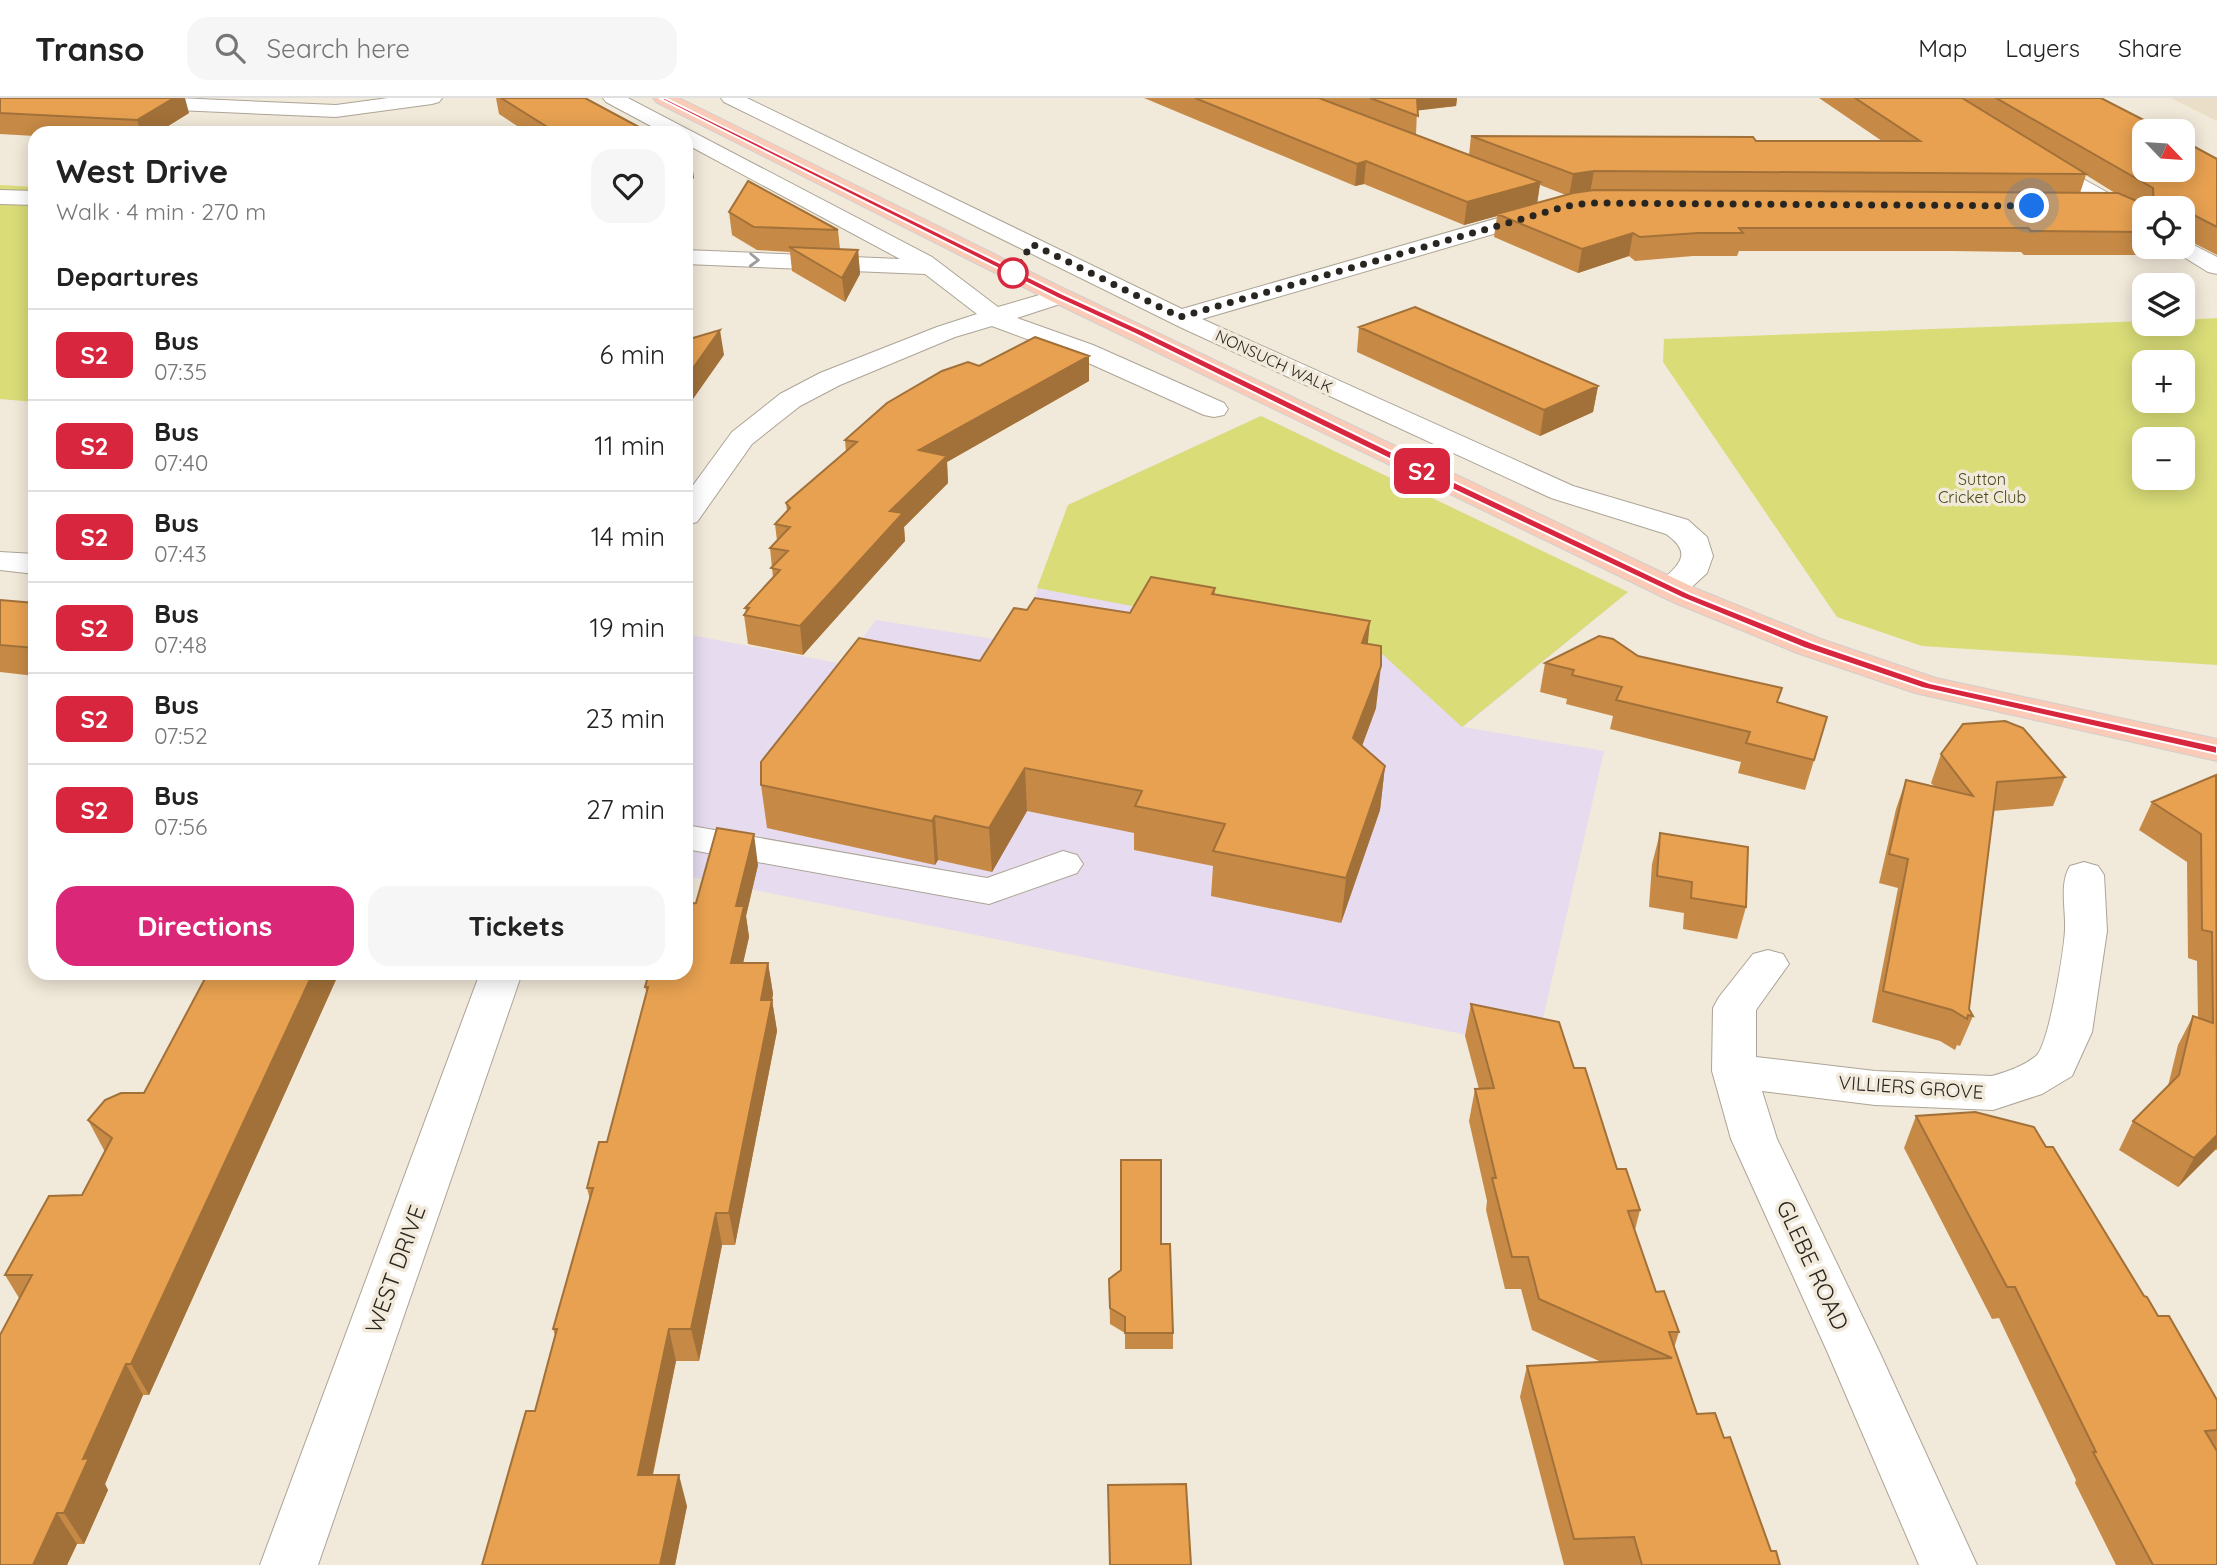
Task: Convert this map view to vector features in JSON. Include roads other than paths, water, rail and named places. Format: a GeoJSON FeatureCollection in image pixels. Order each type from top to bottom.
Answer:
{"type":"FeatureCollection","features":[{"type":"Feature","properties":{"kind":"highway"},"geometry":{"type":"LineString","coordinates":[[663,98],[1060,296],[1671,589],[1808,646],[1927,686],[2217,750]]}},
{"type":"Feature","properties":{"kind":"street"},"geometry":{"type":"LineString","coordinates":[[41,98],[336,111],[432,98]]}},
{"type":"Feature","properties":{"kind":"street"},"geometry":{"type":"LineString","coordinates":[[612,98],[666,126]]}},
{"type":"Feature","properties":{"kind":"street","name":"NONSUCH WALK"},"geometry":{"type":"LineString","coordinates":[[731,98],[1180,317],[1562,492],[1677,527],[1690,537],[1697,556],[1690,573],[1671,589]]}},
{"type":"Feature","properties":{"kind":"street"},"geometry":{"type":"LineString","coordinates":[[693,140],[902,249],[981,304],[994,318],[1084,351],[1214,410]]}},
{"type":"Feature","properties":{"kind":"street"},"geometry":{"type":"LineString","coordinates":[[2020,149],[2132,216]]}},
{"type":"Feature","properties":{"kind":"street"},"geometry":{"type":"LineString","coordinates":[[1180,317],[1567,206],[1529,191]]}},
{"type":"Feature","properties":{"kind":"street"},"geometry":{"type":"LineString","coordinates":[[0,197],[28,198]]}},
{"type":"Feature","properties":{"kind":"street"},"geometry":{"type":"LineString","coordinates":[[2074,206],[2115,206]]}},
{"type":"Feature","properties":{"kind":"street"},"geometry":{"type":"LineString","coordinates":[[2195,254],[2217,267]]}},
{"type":"Feature","properties":{"kind":"street"},"geometry":{"type":"LineString","coordinates":[[693,257],[932,268]]}},
{"type":"Feature","properties":{"kind":"street"},"geometry":{"type":"LineString","coordinates":[[693,506],[741,438],[790,400],[830,379],[946,332],[1060,296]]}},
{"type":"Feature","properties":{"kind":"street"},"geometry":{"type":"LineString","coordinates":[[0,561],[28,563]]}},
{"type":"Feature","properties":{"kind":"street"},"geometry":{"type":"LineString","coordinates":[[693,838],[989,891],[1063,864]]}},
{"type":"Feature","properties":{"kind":"street","name":"VILLIERS GROVE"},"geometry":{"type":"LineString","coordinates":[[1734,1071],[1875,1088],[1993,1093],[2026,1082],[2056,1065],[2070,1032],[2085,932],[2084,875]]}},
{"type":"Feature","properties":{"kind":"street","name":"GLEBE ROAD"},"geometry":{"type":"LineString","coordinates":[[1768,964],[1734,1008],[1734,1071],[1754,1139],[1853,1351],[1948,1565]]}},
{"type":"Feature","properties":{"kind":"street","name":"WEST DRIVE"},"geometry":{"type":"LineString","coordinates":[[289,1565],[498,980]]}},
{"type":"Feature","properties":{"kind":"park label","name":"Sutton Cricket Club"},"geometry":{"type":"Point","coordinates":[1982,488]}}]}
